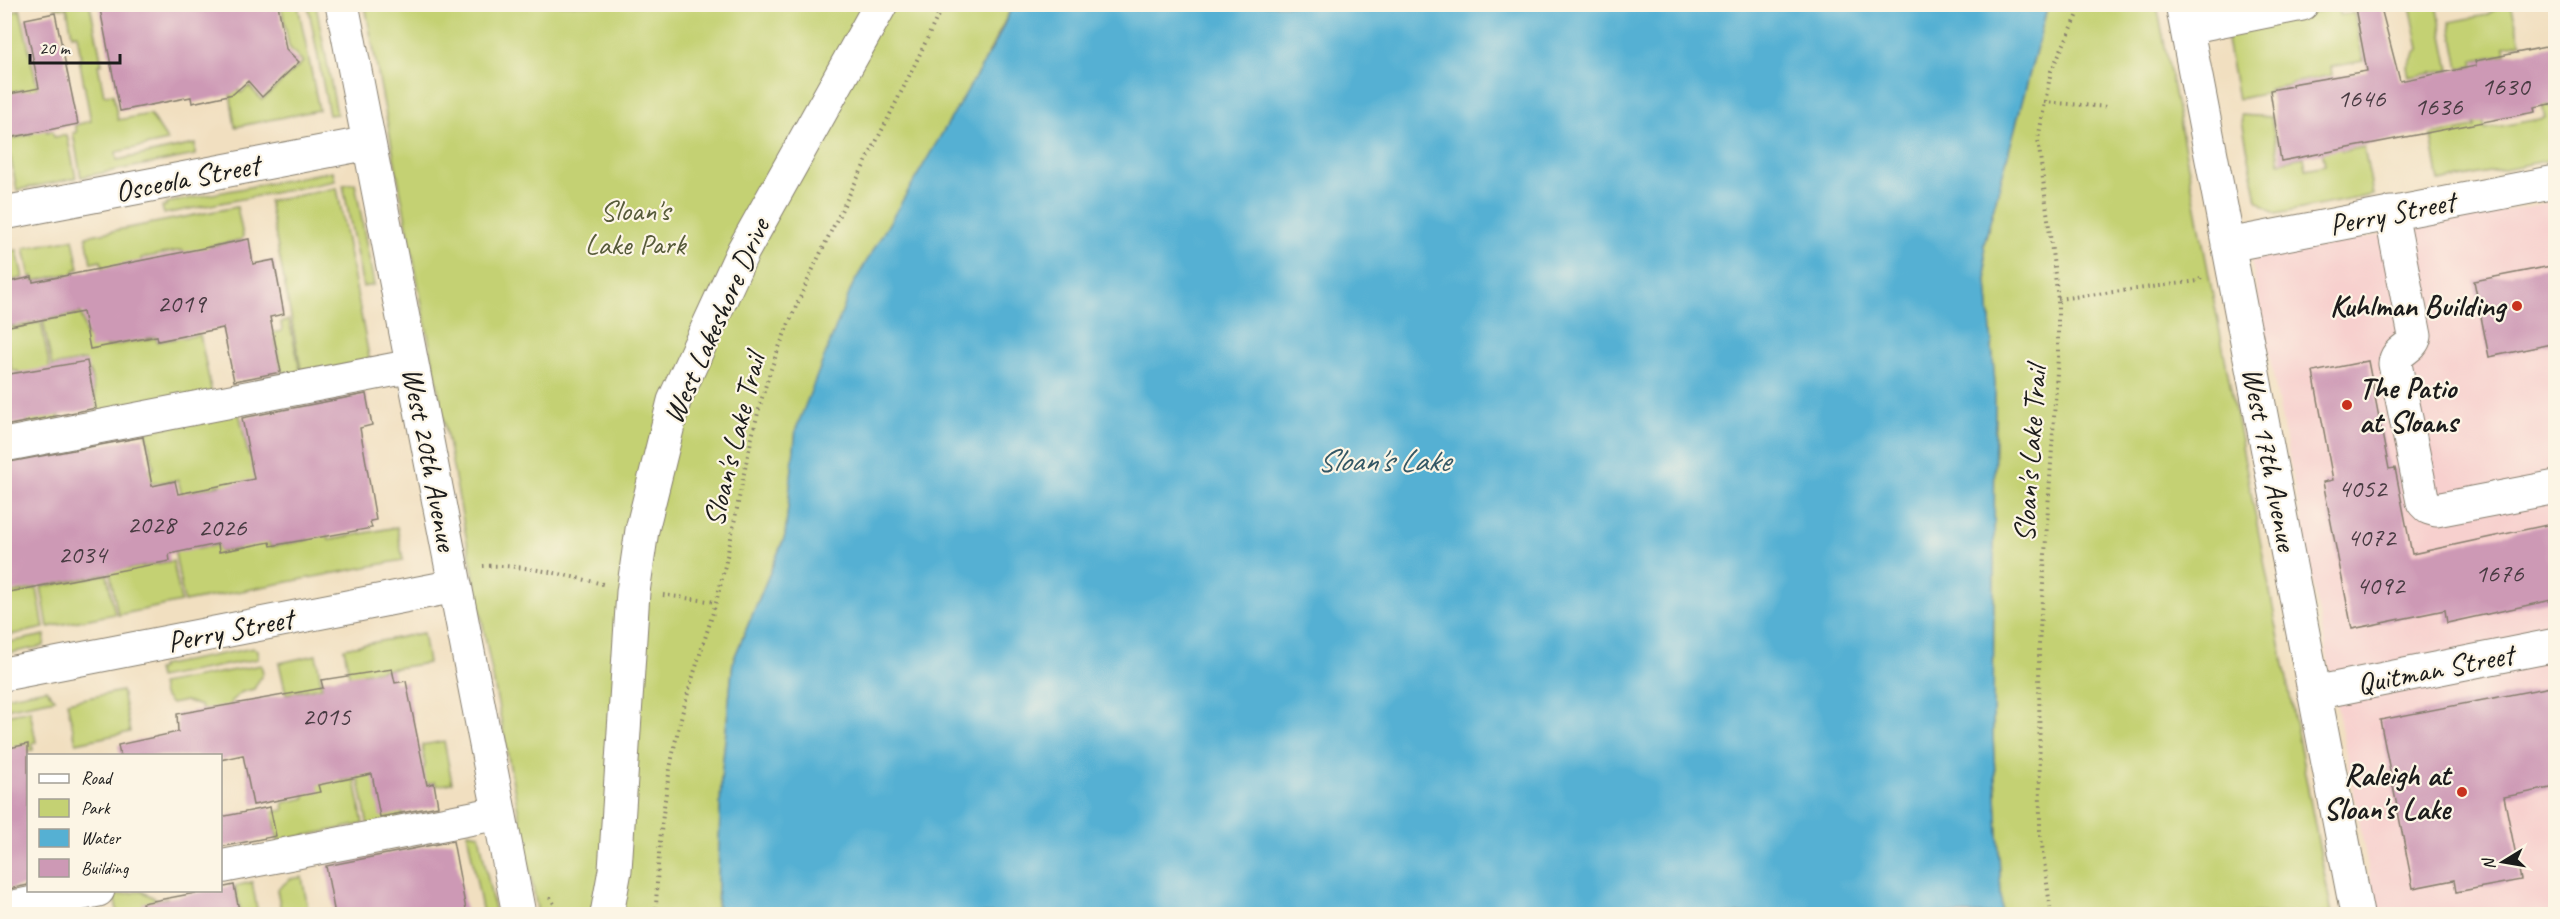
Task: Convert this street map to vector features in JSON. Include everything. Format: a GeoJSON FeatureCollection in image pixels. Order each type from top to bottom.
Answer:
{"type":"FeatureCollection","features":[{"type":"Feature","properties":{"kind":"street","name":"West 20th Avenue"},"geometry":{"type":"LineString","coordinates":[[342,4],[519,915]]}},
{"type":"Feature","properties":{"kind":"street","name":"West Lakeshore Drive"},"geometry":{"type":"LineString","coordinates":[[607,915],[615,870],[633,592],[642,530],[674,401],[743,251],[880,4]]}},
{"type":"Feature","properties":{"kind":"street"},"geometry":{"type":"LineString","coordinates":[[2184,16],[2302,4]]}},
{"type":"Feature","properties":{"kind":"street","name":"West 17th Avenue"},"geometry":{"type":"LineString","coordinates":[[2184,16],[2357,915]]}},
{"type":"Feature","properties":{"kind":"street","name":"Osceola Street"},"geometry":{"type":"LineString","coordinates":[[4,213],[369,142]]}},
{"type":"Feature","properties":{"kind":"street","name":"Perry Street"},"geometry":{"type":"LineString","coordinates":[[2228,245],[2556,182]]}},
{"type":"Feature","properties":{"kind":"street"},"geometry":{"type":"LineString","coordinates":[[2391,213],[2415,336],[2413,344],[2397,355],[2395,364],[2423,502],[2429,508],[2436,510],[2556,487]]}},
{"type":"Feature","properties":{"kind":"street"},"geometry":{"type":"LineString","coordinates":[[4,445],[412,366]]}},
{"type":"Feature","properties":{"kind":"street","name":"Perry Street"},"geometry":{"type":"LineString","coordinates":[[4,674],[455,586]]}},
{"type":"Feature","properties":{"kind":"street","name":"Quitman Street"},"geometry":{"type":"LineString","coordinates":[[2314,693],[2556,645]]}},
{"type":"Feature","properties":{"kind":"street"},"geometry":{"type":"LineString","coordinates":[[222,867],[499,813]]}},
{"type":"Feature","properties":{"kind":"street"},"geometry":{"type":"LineString","coordinates":[[4,909],[93,892]]}},
{"type":"Feature","properties":{"kind":"path","name":"Sloan's Lake Trail"},"geometry":{"type":"LineString","coordinates":[[656,915],[662,832],[681,720],[716,602],[741,497],[750,438],[780,346],[830,231],[943,4]]}},
{"type":"Feature","properties":{"kind":"path","name":"Sloan's Lake Trail"},"geometry":{"type":"LineString","coordinates":[[2051,915],[2040,830],[2039,645],[2058,357],[2058,299],[2038,139],[2051,71],[2083,4]]}},
{"type":"Feature","properties":{"kind":"path"},"geometry":{"type":"LineString","coordinates":[[2044,102],[2108,107]]}},
{"type":"Feature","properties":{"kind":"path"},"geometry":{"type":"LineString","coordinates":[[2058,299],[2199,281]]}},
{"type":"Feature","properties":{"kind":"path"},"geometry":{"type":"LineString","coordinates":[[455,586],[478,580],[483,566],[504,566],[569,576],[633,592],[716,602]]}},
{"type":"Feature","properties":{"kind":"shaded area"},"geometry":{"type":"Polygon","coordinates":[[[2555,201],[2555,914],[2377,914],[2251,260],[2555,201]]]}},
{"type":"Feature","properties":{"kind":"green space"},"geometry":{"type":"Polygon","coordinates":[[[54,5],[90,5],[102,64],[98,65],[104,95],[113,94],[118,120],[150,114],[168,141],[116,152],[117,160],[195,144],[195,155],[81,177],[73,133],[77,132],[75,125],[91,121],[79,58],[81,57],[77,34],[72,35],[67,8],[54,7],[54,5]]]}},
{"type":"Feature","properties":{"kind":"green space"},"geometry":{"type":"Polygon","coordinates":[[[281,5],[298,5],[319,110],[235,127],[228,78],[241,93],[249,86],[262,100],[303,62],[289,47],[281,5]]]}},
{"type":"Feature","properties":{"kind":"green space"},"geometry":{"type":"Polygon","coordinates":[[[308,5],[316,5],[337,114],[329,115],[308,5]]]}},
{"type":"Feature","properties":{"kind":"green space","name":"Sloan's Lake Park"},"geometry":{"type":"Polygon","coordinates":[[[365,5],[1013,5],[796,429],[785,536],[733,661],[721,779],[717,914],[538,914],[365,5]]]}},
{"type":"Feature","properties":{"kind":"green space"},"geometry":{"type":"Polygon","coordinates":[[[2048,5],[2157,5],[2332,914],[2002,914],[1993,736],[1995,384],[1984,244],[2048,5]]]}},
{"type":"Feature","properties":{"kind":"green space"},"geometry":{"type":"Polygon","coordinates":[[[2410,5],[2437,5],[2450,70],[2409,77],[2407,66],[2419,49],[2410,5]]]}},
{"type":"Feature","properties":{"kind":"green space"},"geometry":{"type":"Polygon","coordinates":[[[2502,5],[2511,5],[2521,43],[2505,46],[2506,54],[2473,60],[2474,66],[2459,69],[2450,22],[2486,15],[2502,5]]]}},
{"type":"Feature","properties":{"kind":"green space"},"geometry":{"type":"Polygon","coordinates":[[[2339,7],[2340,15],[2354,13],[2363,61],[2331,67],[2332,75],[2290,83],[2290,85],[2269,89],[2269,93],[2238,99],[2225,29],[2339,7]]]}},
{"type":"Feature","properties":{"kind":"green space"},"geometry":{"type":"Polygon","coordinates":[[[20,9],[47,132],[52,131],[54,137],[67,135],[76,178],[17,190],[7,140],[32,134],[22,90],[5,93],[5,16],[20,9]]]}},
{"type":"Feature","properties":{"kind":"green space"},"geometry":{"type":"Polygon","coordinates":[[[2537,58],[2547,106],[2555,105],[2555,159],[2439,182],[2431,135],[2475,127],[2464,70],[2474,68],[2485,129],[2545,118],[2533,59],[2537,58]]]}},
{"type":"Feature","properties":{"kind":"green space"},"geometry":{"type":"Polygon","coordinates":[[[2328,78],[2342,151],[2364,147],[2373,195],[2276,214],[2257,200],[2241,115],[2271,117],[2279,162],[2304,157],[2306,169],[2325,165],[2322,149],[2328,78]]]}},
{"type":"Feature","properties":{"kind":"green space"},"geometry":{"type":"Polygon","coordinates":[[[333,171],[335,181],[164,214],[162,207],[166,206],[166,203],[333,171]]]}},
{"type":"Feature","properties":{"kind":"green space"},"geometry":{"type":"Polygon","coordinates":[[[355,183],[374,285],[363,287],[343,185],[355,183]]]}},
{"type":"Feature","properties":{"kind":"green space"},"geometry":{"type":"Polygon","coordinates":[[[337,188],[370,362],[302,375],[269,201],[337,188]]]}},
{"type":"Feature","properties":{"kind":"green space"},"geometry":{"type":"Polygon","coordinates":[[[237,207],[243,236],[241,240],[210,246],[225,326],[182,250],[141,258],[156,336],[147,338],[134,271],[104,277],[101,261],[91,263],[86,236],[237,207]]]}},
{"type":"Feature","properties":{"kind":"green space"},"geometry":{"type":"Polygon","coordinates":[[[73,239],[79,269],[75,269],[74,273],[81,312],[75,313],[67,274],[34,281],[33,276],[30,277],[24,248],[73,239]]]}},
{"type":"Feature","properties":{"kind":"green space"},"geometry":{"type":"Polygon","coordinates":[[[17,250],[23,278],[8,281],[15,325],[7,327],[4,313],[4,253],[17,250]]]}},
{"type":"Feature","properties":{"kind":"green space"},"geometry":{"type":"Polygon","coordinates":[[[81,313],[86,336],[103,333],[106,347],[156,338],[157,342],[200,335],[212,394],[99,415],[90,371],[87,372],[85,360],[52,366],[43,320],[81,313]]]}},
{"type":"Feature","properties":{"kind":"green space"},"geometry":{"type":"Polygon","coordinates":[[[289,320],[301,375],[283,378],[275,339],[269,340],[268,334],[282,331],[281,322],[289,320]]]}},
{"type":"Feature","properties":{"kind":"green space"},"geometry":{"type":"Polygon","coordinates":[[[41,322],[60,422],[28,428],[18,371],[12,371],[4,329],[41,322]]]}},
{"type":"Feature","properties":{"kind":"green space"},"geometry":{"type":"Polygon","coordinates":[[[239,412],[248,455],[256,454],[257,486],[224,494],[221,485],[189,492],[197,549],[218,545],[220,552],[238,549],[258,487],[270,547],[308,540],[307,425],[329,540],[397,527],[403,560],[184,602],[170,527],[182,496],[178,480],[140,485],[137,473],[154,469],[146,431],[239,412]]]}},
{"type":"Feature","properties":{"kind":"green space"},"geometry":{"type":"Polygon","coordinates":[[[103,536],[128,569],[173,561],[181,602],[118,615],[103,536]]]}},
{"type":"Feature","properties":{"kind":"green space"},"geometry":{"type":"Polygon","coordinates":[[[107,574],[115,614],[48,627],[41,587],[107,574]]]}},
{"type":"Feature","properties":{"kind":"green space"},"geometry":{"type":"Polygon","coordinates":[[[37,588],[44,628],[5,636],[5,595],[37,588]]]}},
{"type":"Feature","properties":{"kind":"green space"},"geometry":{"type":"Polygon","coordinates":[[[423,633],[428,663],[363,673],[353,697],[344,648],[423,633]]]}},
{"type":"Feature","properties":{"kind":"green space"},"geometry":{"type":"Polygon","coordinates":[[[45,635],[44,646],[5,654],[5,643],[45,635]]]}},
{"type":"Feature","properties":{"kind":"green space"},"geometry":{"type":"Polygon","coordinates":[[[253,648],[257,650],[258,659],[159,678],[157,670],[161,669],[160,666],[253,648]]]}},
{"type":"Feature","properties":{"kind":"green space"},"geometry":{"type":"Polygon","coordinates":[[[316,655],[322,687],[286,694],[279,663],[316,655]]]}},
{"type":"Feature","properties":{"kind":"green space"},"geometry":{"type":"Polygon","coordinates":[[[261,665],[263,673],[254,689],[242,692],[231,701],[232,709],[203,714],[201,706],[186,701],[171,704],[163,695],[161,684],[261,665]]]}},
{"type":"Feature","properties":{"kind":"green space"},"geometry":{"type":"Polygon","coordinates":[[[46,689],[55,699],[5,709],[5,697],[46,689]]]}},
{"type":"Feature","properties":{"kind":"green space"},"geometry":{"type":"Polygon","coordinates":[[[122,691],[130,732],[76,743],[67,702],[122,691]]]}},
{"type":"Feature","properties":{"kind":"green space"},"geometry":{"type":"Polygon","coordinates":[[[30,710],[36,742],[32,743],[33,750],[5,755],[5,715],[30,710]]]}},
{"type":"Feature","properties":{"kind":"green space"},"geometry":{"type":"Polygon","coordinates":[[[444,741],[452,783],[436,786],[435,782],[418,785],[425,765],[422,745],[444,741]]]}},
{"type":"Feature","properties":{"kind":"green space"},"geometry":{"type":"Polygon","coordinates":[[[355,761],[394,771],[404,819],[368,826],[355,761]]]}},
{"type":"Feature","properties":{"kind":"green space"},"geometry":{"type":"Polygon","coordinates":[[[299,769],[341,775],[342,781],[355,779],[363,824],[278,841],[273,812],[284,810],[283,803],[305,798],[299,769]]]}},
{"type":"Feature","properties":{"kind":"green space"},"geometry":{"type":"Polygon","coordinates":[[[467,832],[479,834],[495,914],[483,914],[467,832]]]}},
{"type":"Feature","properties":{"kind":"green space"},"geometry":{"type":"Polygon","coordinates":[[[302,877],[309,914],[282,914],[277,890],[290,879],[302,877]]]}},
{"type":"Feature","properties":{"kind":"green space"},"geometry":{"type":"Polygon","coordinates":[[[252,882],[258,914],[241,914],[235,886],[252,882]]]}},
{"type":"Feature","properties":{"kind":"green space"},"geometry":{"type":"Polygon","coordinates":[[[143,892],[158,900],[167,898],[171,914],[118,914],[114,896],[143,892]]]}},
{"type":"Feature","properties":{"kind":"water","name":"Sloan's Lake"},"geometry":{"type":"Polygon","coordinates":[[[1013,5],[2048,5],[1984,244],[1995,384],[1993,736],[2002,914],[717,914],[721,779],[733,661],[785,536],[796,429],[852,286],[996,42],[1013,5]]]}},
{"type":"Feature","properties":{"kind":"building"},"geometry":{"type":"Polygon","coordinates":[[[99,4],[278,4],[286,49],[299,62],[262,97],[248,81],[233,94],[192,103],[191,97],[120,111],[99,4]]]}},
{"type":"Feature","properties":{"kind":"building"},"geometry":{"type":"Polygon","coordinates":[[[2380,4],[2400,81],[2476,66],[2475,61],[2556,45],[2556,103],[2534,107],[2535,112],[2281,161],[2270,90],[2367,71],[2355,8],[2380,4]]]}},
{"type":"Feature","properties":{"kind":"building"},"geometry":{"type":"Polygon","coordinates":[[[55,13],[78,124],[4,139],[4,95],[39,88],[25,19],[55,13]]]}},
{"type":"Feature","properties":{"kind":"building"},"geometry":{"type":"Polygon","coordinates":[[[249,239],[253,264],[274,260],[284,314],[270,317],[281,372],[234,381],[223,328],[158,341],[157,336],[90,349],[83,312],[4,327],[4,283],[32,277],[33,282],[249,239]]]}},
{"type":"Feature","properties":{"kind":"building","name":"Kuhlman Building"},"geometry":{"type":"Polygon","coordinates":[[[2556,265],[2556,343],[2489,357],[2474,281],[2556,265]]]}},
{"type":"Feature","properties":{"kind":"building"},"geometry":{"type":"Polygon","coordinates":[[[87,361],[96,408],[4,426],[4,375],[87,361]]]}},
{"type":"Feature","properties":{"kind":"building"},"geometry":{"type":"Polygon","coordinates":[[[2368,361],[2389,469],[2395,468],[2412,554],[2556,523],[2556,599],[2447,623],[2445,610],[2352,629],[2323,482],[2333,480],[2313,372],[2368,361]]]}},
{"type":"Feature","properties":{"kind":"building"},"geometry":{"type":"Polygon","coordinates":[[[366,394],[372,425],[360,428],[376,520],[370,521],[372,528],[271,546],[270,542],[219,552],[218,544],[169,554],[170,561],[4,593],[4,463],[143,437],[152,486],[175,481],[178,494],[254,479],[242,418],[366,394]]]}},
{"type":"Feature","properties":{"kind":"building"},"geometry":{"type":"Polygon","coordinates":[[[392,669],[395,683],[406,681],[427,785],[434,783],[438,806],[380,817],[372,774],[318,785],[320,792],[253,805],[243,755],[222,760],[222,754],[120,754],[118,745],[178,732],[177,714],[323,688],[321,680],[392,669]]]}},
{"type":"Feature","properties":{"kind":"building","name":"Raleigh at Sloan's Lake"},"geometry":{"type":"Polygon","coordinates":[[[2556,686],[2556,787],[2504,797],[2521,880],[2456,892],[2454,880],[2413,888],[2380,720],[2556,686]]]}},
{"type":"Feature","properties":{"kind":"building"},"geometry":{"type":"Polygon","coordinates":[[[28,744],[27,885],[4,890],[4,749],[28,744]]]}},
{"type":"Feature","properties":{"kind":"building"},"geometry":{"type":"Polygon","coordinates":[[[270,807],[276,836],[222,847],[222,817],[270,807]]]}},
{"type":"Feature","properties":{"kind":"building"},"geometry":{"type":"Polygon","coordinates":[[[453,841],[467,915],[335,915],[326,866],[453,841]]]}},
{"type":"Feature","properties":{"kind":"building"},"geometry":{"type":"Polygon","coordinates":[[[234,885],[240,915],[144,915],[142,903],[201,892],[222,892],[222,888],[234,885]]]}},
{"type":"Feature","properties":{"kind":"place","name":"Kuhlman Building"},"geometry":{"type":"Point","coordinates":[2517,306]}},
{"type":"Feature","properties":{"kind":"place","name":"The Patio at Sloans"},"geometry":{"type":"Point","coordinates":[2347,405]}},
{"type":"Feature","properties":{"kind":"place","name":"Raleigh at Sloan's Lake"},"geometry":{"type":"Point","coordinates":[2462,792]}}]}
